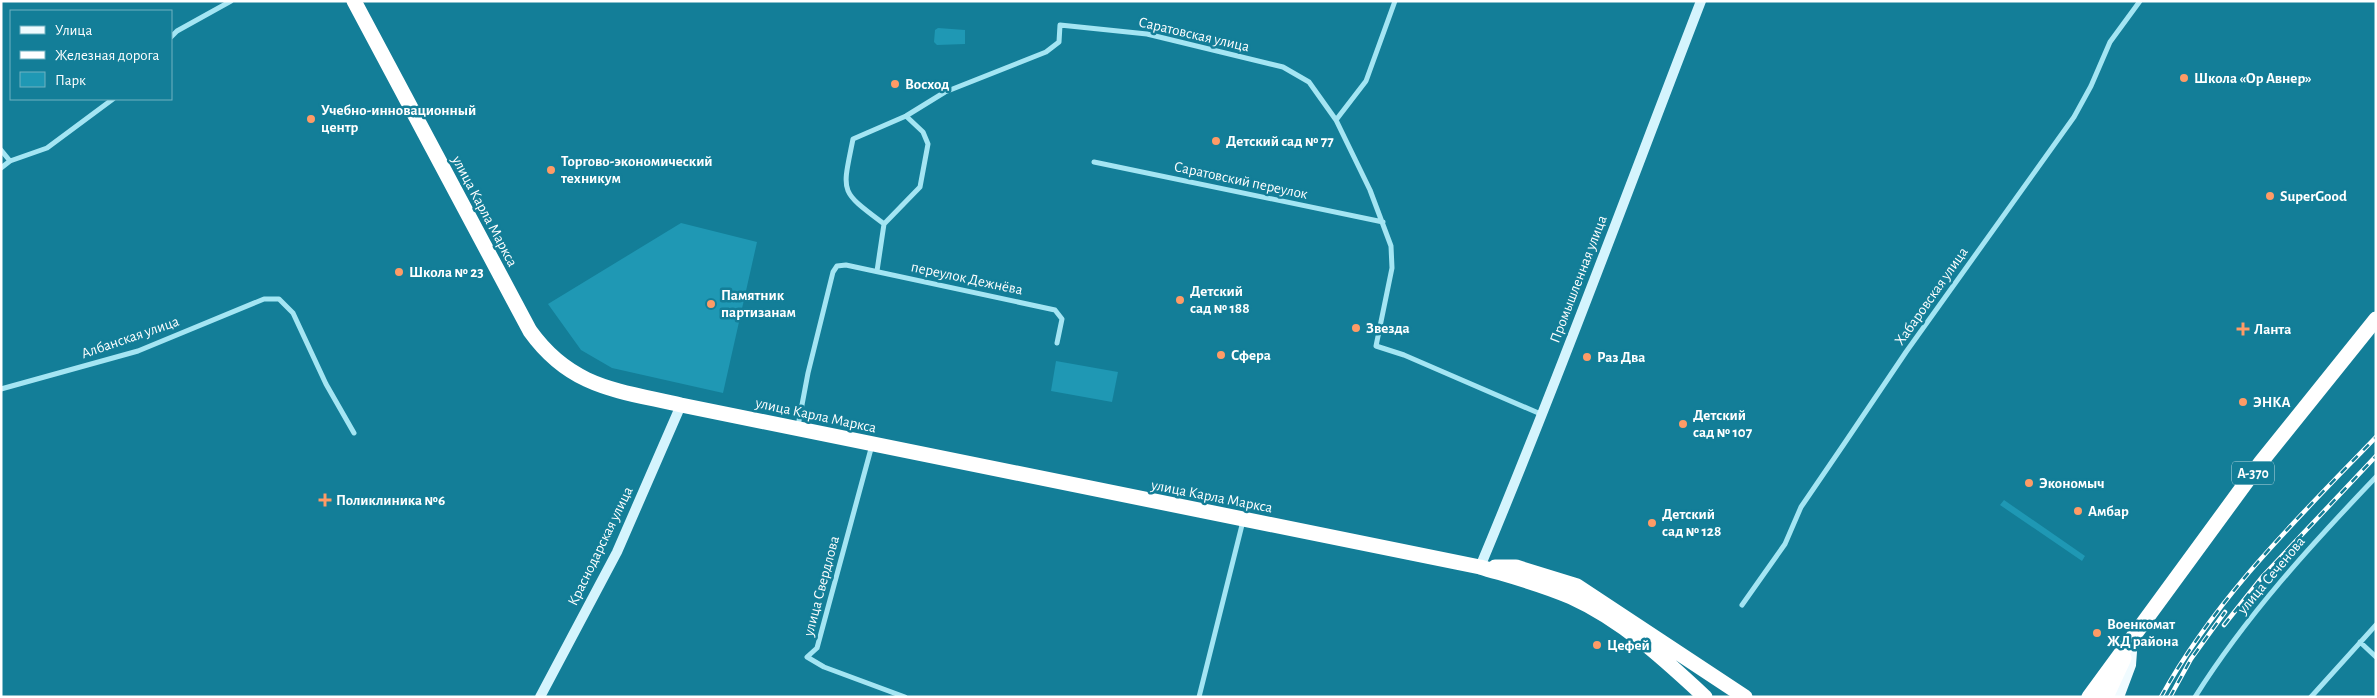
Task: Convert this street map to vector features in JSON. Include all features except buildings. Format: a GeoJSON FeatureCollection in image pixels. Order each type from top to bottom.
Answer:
{"type":"FeatureCollection","features":[{"type":"Feature","properties":{"kind":"highway","name":"улица Карла Маркса"},"geometry":{"type":"LineString","coordinates":[[354,1],[512,300],[543,349],[569,370],[590,383],[680,405],[1480,567],[1571,597],[1602,614],[1665,660],[1705,697]]}},
{"type":"Feature","properties":{"kind":"highway","name":"А-370"},"geometry":{"type":"LineString","coordinates":[[2089,697],[2261,462],[2376,319]]}},
{"type":"Feature","properties":{"kind":"highway","name":"улица Карла Маркса"},"geometry":{"type":"LineString","coordinates":[[1480,567],[1516,567],[1576,586],[1673,650]]}},
{"type":"Feature","properties":{"kind":"highway","name":"А-370"},"geometry":{"type":"LineString","coordinates":[[2106,697],[2114,683],[2132,638]]}},
{"type":"Feature","properties":{"kind":"highway"},"geometry":{"type":"LineString","coordinates":[[2077,697],[2082,694],[2132,638]]}},
{"type":"Feature","properties":{"kind":"highway"},"geometry":{"type":"LineString","coordinates":[[1673,650],[1725,697]]}},
{"type":"Feature","properties":{"kind":"highway"},"geometry":{"type":"LineString","coordinates":[[1673,650],[1745,697]]}},
{"type":"Feature","properties":{"kind":"main road"},"geometry":{"type":"LineString","coordinates":[[2118,697],[2130,665],[2132,638]]}},
{"type":"Feature","properties":{"kind":"street"},"geometry":{"type":"LineString","coordinates":[[172,36],[231,1]]}},
{"type":"Feature","properties":{"kind":"street"},"geometry":{"type":"LineString","coordinates":[[1395,1],[1366,81],[1336,120],[1383,222],[1390,246],[1392,268],[1376,346],[1404,355],[1543,415]]}},
{"type":"Feature","properties":{"kind":"street","name":"Промышленная улица"},"geometry":{"type":"LineString","coordinates":[[1480,567],[1543,415],[1584,301],[1701,1]]}},
{"type":"Feature","properties":{"kind":"street","name":"Хабаровская улица"},"geometry":{"type":"LineString","coordinates":[[1742,606],[1785,544],[1801,508],[1849,436],[2074,117],[2091,86],[2110,42],[2140,1]]}},
{"type":"Feature","properties":{"kind":"street","name":"Саратовская улица"},"geometry":{"type":"LineString","coordinates":[[906,116],[945,92],[1046,52],[1058,42],[1060,25],[1147,34],[1283,67],[1309,82],[1336,120]]}},
{"type":"Feature","properties":{"kind":"street"},"geometry":{"type":"LineString","coordinates":[[1,168],[10,161],[46,148],[111,100]]}},
{"type":"Feature","properties":{"kind":"street"},"geometry":{"type":"LineString","coordinates":[[877,271],[884,224],[920,187],[928,144],[923,132],[906,116],[853,139],[844,181],[847,191],[855,202],[884,224]]}},
{"type":"Feature","properties":{"kind":"street"},"geometry":{"type":"LineString","coordinates":[[1,150],[10,161]]}},
{"type":"Feature","properties":{"kind":"street","name":"Саратовский переулок"},"geometry":{"type":"LineString","coordinates":[[1094,162],[1383,222]]}},
{"type":"Feature","properties":{"kind":"street","name":"переулок Дежнёва"},"geometry":{"type":"LineString","coordinates":[[798,429],[808,373],[833,272],[837,266],[846,265],[877,271],[1055,310],[1062,319],[1056,343]]}},
{"type":"Feature","properties":{"kind":"street","name":"Албанская улица"},"geometry":{"type":"LineString","coordinates":[[1,389],[138,351],[264,299],[278,298],[293,313],[326,384],[354,433]]}},
{"type":"Feature","properties":{"kind":"street","name":"Краснодарская улица"},"geometry":{"type":"LineString","coordinates":[[540,697],[617,552],[680,405]]}},
{"type":"Feature","properties":{"kind":"street","name":"улица Свердлова"},"geometry":{"type":"LineString","coordinates":[[872,444],[817,648],[807,657],[824,667],[905,697]]}},
{"type":"Feature","properties":{"kind":"street","name":"улица Сеченова"},"geometry":{"type":"LineString","coordinates":[[2195,697],[2222,654],[2263,601],[2376,477]]}},
{"type":"Feature","properties":{"kind":"street"},"geometry":{"type":"LineString","coordinates":[[1199,697],[1244,520]]}},
{"type":"Feature","properties":{"kind":"street"},"geometry":{"type":"LineString","coordinates":[[2312,697],[2376,625]]}},
{"type":"Feature","properties":{"kind":"street"},"geometry":{"type":"LineString","coordinates":[[2360,642],[2376,657]]}},
{"type":"Feature","properties":{"kind":"green space"},"geometry":{"type":"Polygon","coordinates":[[[938,28],[965,30],[965,44],[937,45],[934,42],[935,30],[938,28]]]}},
{"type":"Feature","properties":{"kind":"green space"},"geometry":{"type":"Polygon","coordinates":[[[681,223],[757,242],[723,393],[612,368],[581,350],[548,304],[681,223]]]}},
{"type":"Feature","properties":{"kind":"green space"},"geometry":{"type":"Polygon","coordinates":[[[1056,361],[1118,372],[1112,402],[1051,391],[1056,361]]]}},
{"type":"Feature","properties":{"kind":"green space"},"geometry":{"type":"Polygon","coordinates":[[[2004,500],[2085,556],[2082,561],[2000,505],[2004,500]]]}},
{"type":"Feature","properties":{"kind":"railway"},"geometry":{"type":"LineString","coordinates":[[2161,697],[2183,660],[2233,592],[2288,528],[2376,437]]}},
{"type":"Feature","properties":{"kind":"railway"},"geometry":{"type":"LineString","coordinates":[[2224,625],[2263,576],[2376,456]]}},
{"type":"Feature","properties":{"kind":"railway"},"geometry":{"type":"LineString","coordinates":[[2170,697],[2191,659],[2225,612]]}},
{"type":"Feature","properties":{"kind":"place","name":"Школа «Ор Авнер»"},"geometry":{"type":"Point","coordinates":[2184,78]}},
{"type":"Feature","properties":{"kind":"place","name":"Восход"},"geometry":{"type":"Point","coordinates":[895,84]}},
{"type":"Feature","properties":{"kind":"place","name":"Учебно-инновационный центр"},"geometry":{"type":"Point","coordinates":[311,119]}},
{"type":"Feature","properties":{"kind":"place","name":"Детский сад № 77"},"geometry":{"type":"Point","coordinates":[1216,141]}},
{"type":"Feature","properties":{"kind":"place","name":"Торгово-экономический техникум"},"geometry":{"type":"Point","coordinates":[551,170]}},
{"type":"Feature","properties":{"kind":"place","name":"SuperGood"},"geometry":{"type":"Point","coordinates":[2270,196]}},
{"type":"Feature","properties":{"kind":"place","name":"Школа № 23"},"geometry":{"type":"Point","coordinates":[399,272]}},
{"type":"Feature","properties":{"kind":"place","name":"Детский сад № 188"},"geometry":{"type":"Point","coordinates":[1180,300]}},
{"type":"Feature","properties":{"kind":"place","name":"Памятник партизанам"},"geometry":{"type":"Point","coordinates":[711,304]}},
{"type":"Feature","properties":{"kind":"place","name":"Звезда"},"geometry":{"type":"Point","coordinates":[1356,328]}},
{"type":"Feature","properties":{"kind":"place","name":"Ланта"},"geometry":{"type":"Point","coordinates":[2243,329]}},
{"type":"Feature","properties":{"kind":"place","name":"Сфера"},"geometry":{"type":"Point","coordinates":[1221,355]}},
{"type":"Feature","properties":{"kind":"place","name":"Раз Два"},"geometry":{"type":"Point","coordinates":[1587,357]}},
{"type":"Feature","properties":{"kind":"place","name":"ЭНКА"},"geometry":{"type":"Point","coordinates":[2243,402]}},
{"type":"Feature","properties":{"kind":"place","name":"Детский сад № 107"},"geometry":{"type":"Point","coordinates":[1683,424]}},
{"type":"Feature","properties":{"kind":"place","name":"Экономыч"},"geometry":{"type":"Point","coordinates":[2029,483]}},
{"type":"Feature","properties":{"kind":"place","name":"Поликлиника №6"},"geometry":{"type":"Point","coordinates":[325,500]}},
{"type":"Feature","properties":{"kind":"place","name":"Амбар"},"geometry":{"type":"Point","coordinates":[2078,511]}},
{"type":"Feature","properties":{"kind":"place","name":"Детский сад № 128"},"geometry":{"type":"Point","coordinates":[1652,523]}},
{"type":"Feature","properties":{"kind":"place","name":"Военкомат ЖД района"},"geometry":{"type":"Point","coordinates":[2097,633]}},
{"type":"Feature","properties":{"kind":"place","name":"Цефей"},"geometry":{"type":"Point","coordinates":[1597,645]}}]}
